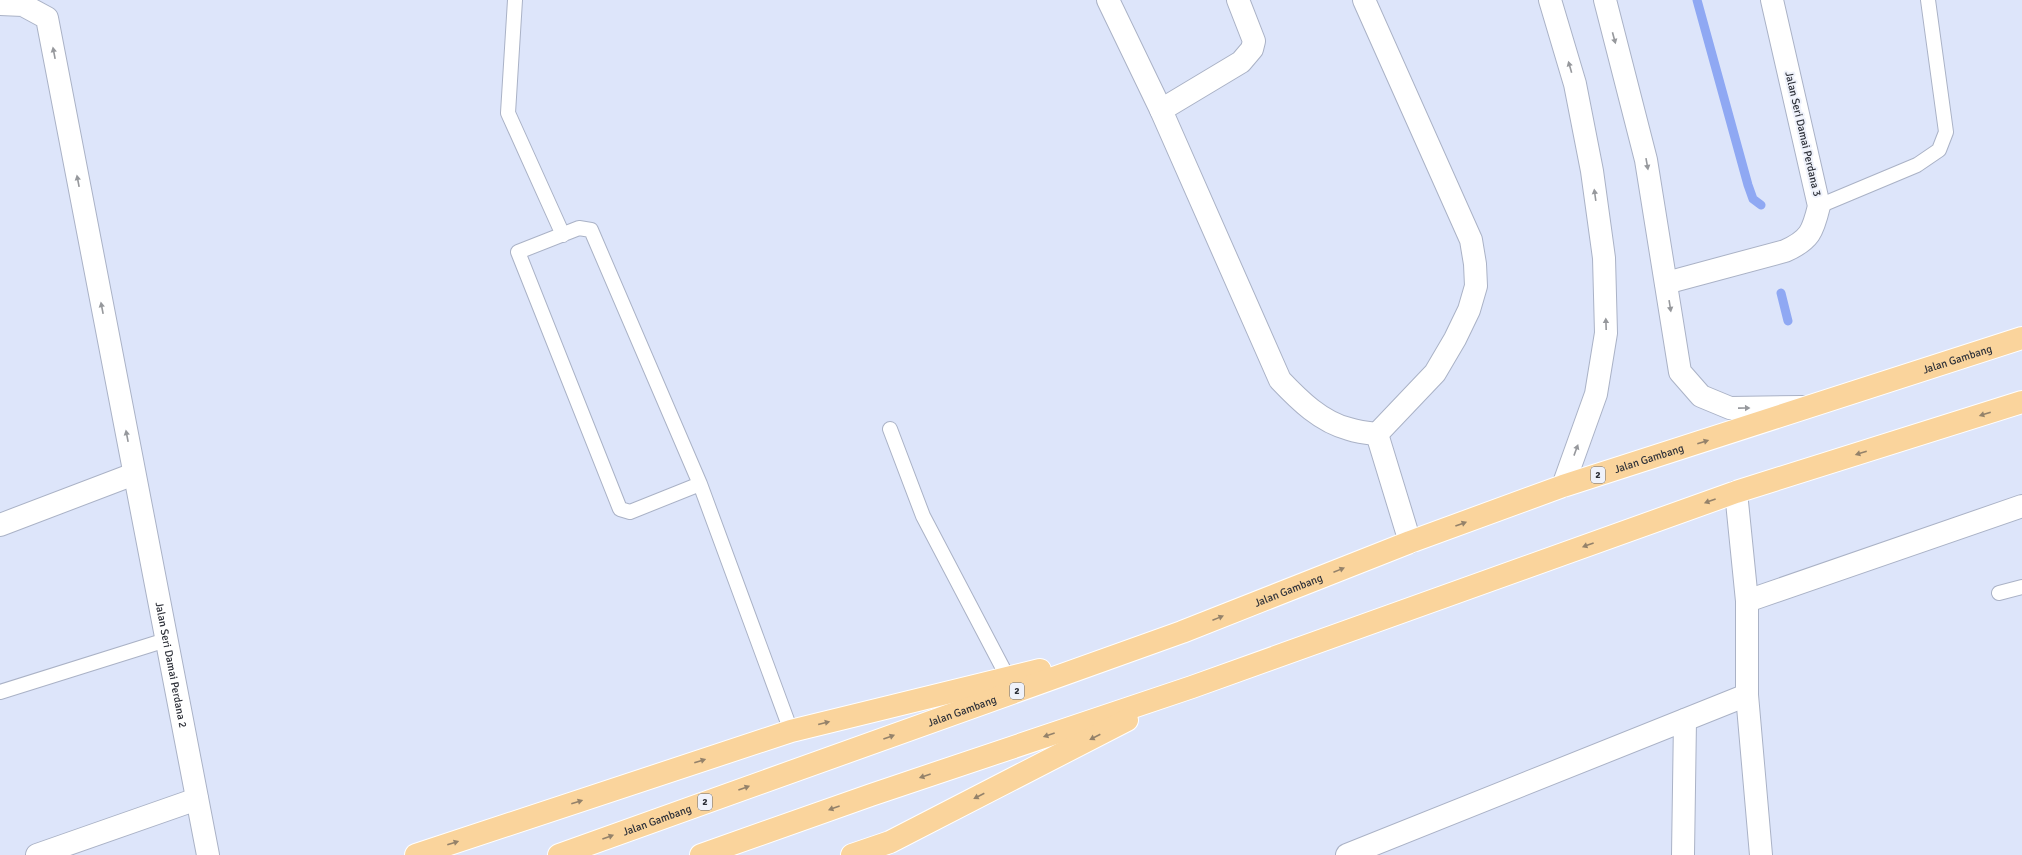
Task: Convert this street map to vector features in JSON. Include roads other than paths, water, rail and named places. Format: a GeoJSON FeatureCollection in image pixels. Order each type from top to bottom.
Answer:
{"type":"FeatureCollection","features":[{"type":"Feature","properties":{"kind":"highway","name":"Jalan Gambang"},"geometry":{"type":"LineString","coordinates":[[558,855],[1182,632],[1410,542],[1563,486],[2022,338]]}},
{"type":"Feature","properties":{"kind":"highway"},"geometry":{"type":"LineString","coordinates":[[701,855],[871,794],[1192,687],[1736,492],[2022,402]]}},
{"type":"Feature","properties":{"kind":"highway"},"geometry":{"type":"LineString","coordinates":[[416,855],[791,731],[1008,678],[1182,632]]}},
{"type":"Feature","properties":{"kind":"highway"},"geometry":{"type":"LineString","coordinates":[[852,855],[890,842],[1192,687]]}},
{"type":"Feature","properties":{"kind":"street"},"geometry":{"type":"LineString","coordinates":[[1108,0],[1161,110],[1280,380],[1299,400],[1323,418],[1348,429],[1377,434]]}},
{"type":"Feature","properties":{"kind":"street"},"geometry":{"type":"LineString","coordinates":[[1161,110],[1241,62],[1252,49],[1254,41],[1238,0]]}},
{"type":"Feature","properties":{"kind":"street"},"geometry":{"type":"LineString","coordinates":[[1364,0],[1470,240],[1475,264],[1476,286],[1469,310],[1455,339],[1435,373],[1377,434]]}},
{"type":"Feature","properties":{"kind":"street"},"geometry":{"type":"LineString","coordinates":[[1550,0],[1575,84],[1592,171],[1604,258],[1606,333],[1596,394],[1563,486]]}},
{"type":"Feature","properties":{"kind":"street"},"geometry":{"type":"LineString","coordinates":[[1605,0],[1646,160],[1680,372],[1701,396],[1730,408],[1815,406]]}},
{"type":"Feature","properties":{"kind":"street","name":"Jalan Seri Damai Perdana 3"},"geometry":{"type":"LineString","coordinates":[[1666,283],[1785,251],[1801,244],[1814,228],[1819,206],[1772,0]]}},
{"type":"Feature","properties":{"kind":"street","name":"Jalan Seri Damai Perdana 2"},"geometry":{"type":"LineString","coordinates":[[0,4],[23,5],[47,18],[208,855]]}},
{"type":"Feature","properties":{"kind":"street"},"geometry":{"type":"LineString","coordinates":[[1377,434],[1410,542]]}},
{"type":"Feature","properties":{"kind":"street"},"geometry":{"type":"LineString","coordinates":[[0,525],[134,474]]}},
{"type":"Feature","properties":{"kind":"street"},"geometry":{"type":"LineString","coordinates":[[1736,492],[1747,601],[1747,695],[1761,855]]}},
{"type":"Feature","properties":{"kind":"street"},"geometry":{"type":"LineString","coordinates":[[1747,601],[2022,506]]}},
{"type":"Feature","properties":{"kind":"street"},"geometry":{"type":"LineString","coordinates":[[1347,855],[1747,695]]}},
{"type":"Feature","properties":{"kind":"street"},"geometry":{"type":"LineString","coordinates":[[1683,855],[1685,720]]}},
{"type":"Feature","properties":{"kind":"street"},"geometry":{"type":"LineString","coordinates":[[37,855],[197,799]]}},
{"type":"Feature","properties":{"kind":"lane"},"geometry":{"type":"LineString","coordinates":[[515,0],[508,113],[563,234]]}},
{"type":"Feature","properties":{"kind":"lane"},"geometry":{"type":"LineString","coordinates":[[1819,206],[1917,165],[1939,150],[1946,132],[1928,0]]}},
{"type":"Feature","properties":{"kind":"lane"},"geometry":{"type":"LineString","coordinates":[[700,484],[630,512],[620,509],[518,252],[579,228],[591,230],[700,484],[791,731]]}},
{"type":"Feature","properties":{"kind":"lane"},"geometry":{"type":"LineString","coordinates":[[890,429],[924,516],[1008,678]]}},
{"type":"Feature","properties":{"kind":"lane"},"geometry":{"type":"LineString","coordinates":[[1999,592],[2022,587]]}},
{"type":"Feature","properties":{"kind":"lane"},"geometry":{"type":"LineString","coordinates":[[0,692],[166,640]]}},
{"type":"Feature","properties":{"kind":"waterway"},"geometry":{"type":"LineString","coordinates":[[1697,0],[1748,185],[1753,199],[1761,205]]}},
{"type":"Feature","properties":{"kind":"waterway"},"geometry":{"type":"LineString","coordinates":[[1781,293],[1788,321]]}}]}
